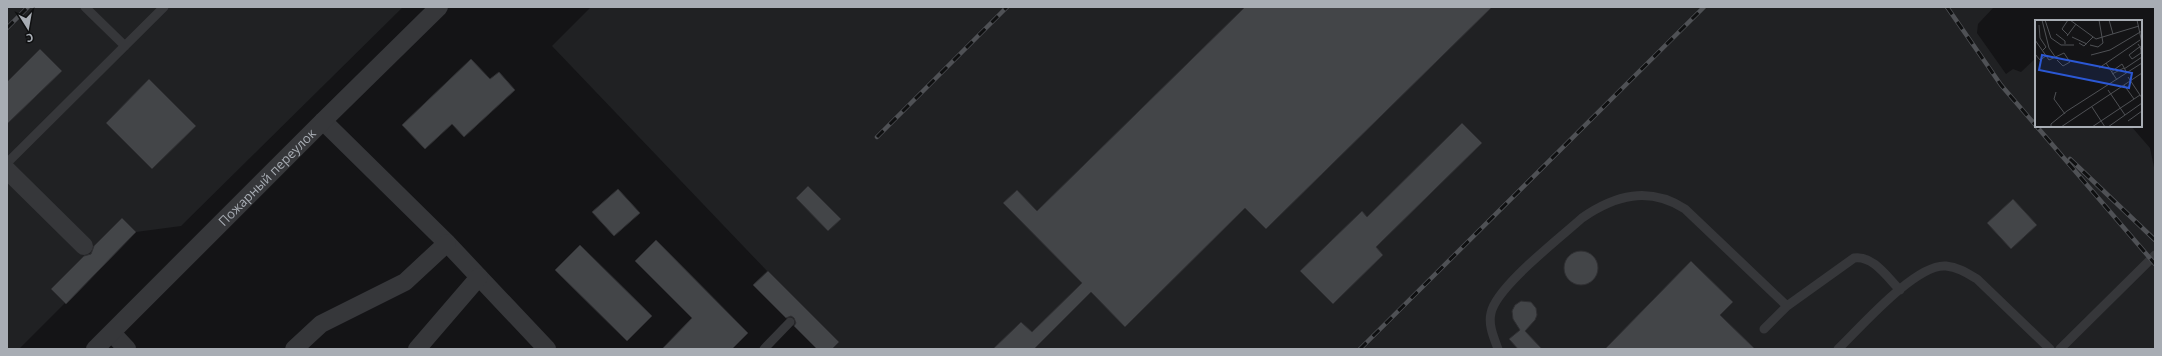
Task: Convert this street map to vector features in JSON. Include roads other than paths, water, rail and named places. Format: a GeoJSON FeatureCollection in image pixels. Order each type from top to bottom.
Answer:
{"type":"FeatureCollection","features":[{"type":"Feature","properties":{"kind":"street","name":"Пожарный переулок"},"geometry":{"type":"LineString","coordinates":[[95,349],[322,121],[439,7]]}},
{"type":"Feature","properties":{"kind":"street"},"geometry":{"type":"LineString","coordinates":[[322,121],[447,243],[547,349]]}},
{"type":"Feature","properties":{"kind":"street"},"geometry":{"type":"LineString","coordinates":[[7,170],[84,246]]}},
{"type":"Feature","properties":{"kind":"street"},"geometry":{"type":"LineString","coordinates":[[294,349],[321,324],[405,282],[447,243]]}},
{"type":"Feature","properties":{"kind":"street"},"geometry":{"type":"LineString","coordinates":[[417,349],[479,277]]}},
{"type":"Feature","properties":{"kind":"street"},"geometry":{"type":"LineString","coordinates":[[112,333],[127,349]]}},
{"type":"Feature","properties":{"kind":"lane"},"geometry":{"type":"LineString","coordinates":[[85,7],[125,46]]}},
{"type":"Feature","properties":{"kind":"lane"},"geometry":{"type":"LineString","coordinates":[[7,163],[164,7]]}},
{"type":"Feature","properties":{"kind":"lane"},"geometry":{"type":"LineString","coordinates":[[1498,349],[1491,327],[1491,314],[1500,294],[1582,218],[1596,209],[1629,196],[1658,196],[1671,200],[1685,209],[1787,306]]}},
{"type":"Feature","properties":{"kind":"lane"},"geometry":{"type":"LineString","coordinates":[[2060,349],[2155,255]]}},
{"type":"Feature","properties":{"kind":"lane"},"geometry":{"type":"LineString","coordinates":[[1764,329],[1787,306],[1850,261],[1860,257],[1872,262],[1900,290]]}},
{"type":"Feature","properties":{"kind":"lane"},"geometry":{"type":"LineString","coordinates":[[1838,349],[1913,278],[1934,267],[1945,266],[1965,271],[1977,280],[2050,349]]}},
{"type":"Feature","properties":{"kind":"lane"},"geometry":{"type":"LineString","coordinates":[[764,349],[790,322]]}},
{"type":"Feature","properties":{"kind":"railway"},"geometry":{"type":"LineString","coordinates":[[7,28],[28,7]]}},
{"type":"Feature","properties":{"kind":"railway"},"geometry":{"type":"LineString","coordinates":[[877,137],[1007,7]]}},
{"type":"Feature","properties":{"kind":"railway"},"geometry":{"type":"LineString","coordinates":[[1360,349],[1704,7]]}},
{"type":"Feature","properties":{"kind":"railway"},"geometry":{"type":"LineString","coordinates":[[1947,7],[2001,85],[2035,125]]}},
{"type":"Feature","properties":{"kind":"railway"},"geometry":{"type":"LineString","coordinates":[[2037,127],[2155,264]]}},
{"type":"Feature","properties":{"kind":"railway"},"geometry":{"type":"LineString","coordinates":[[2070,159],[2155,240]]}}]}
